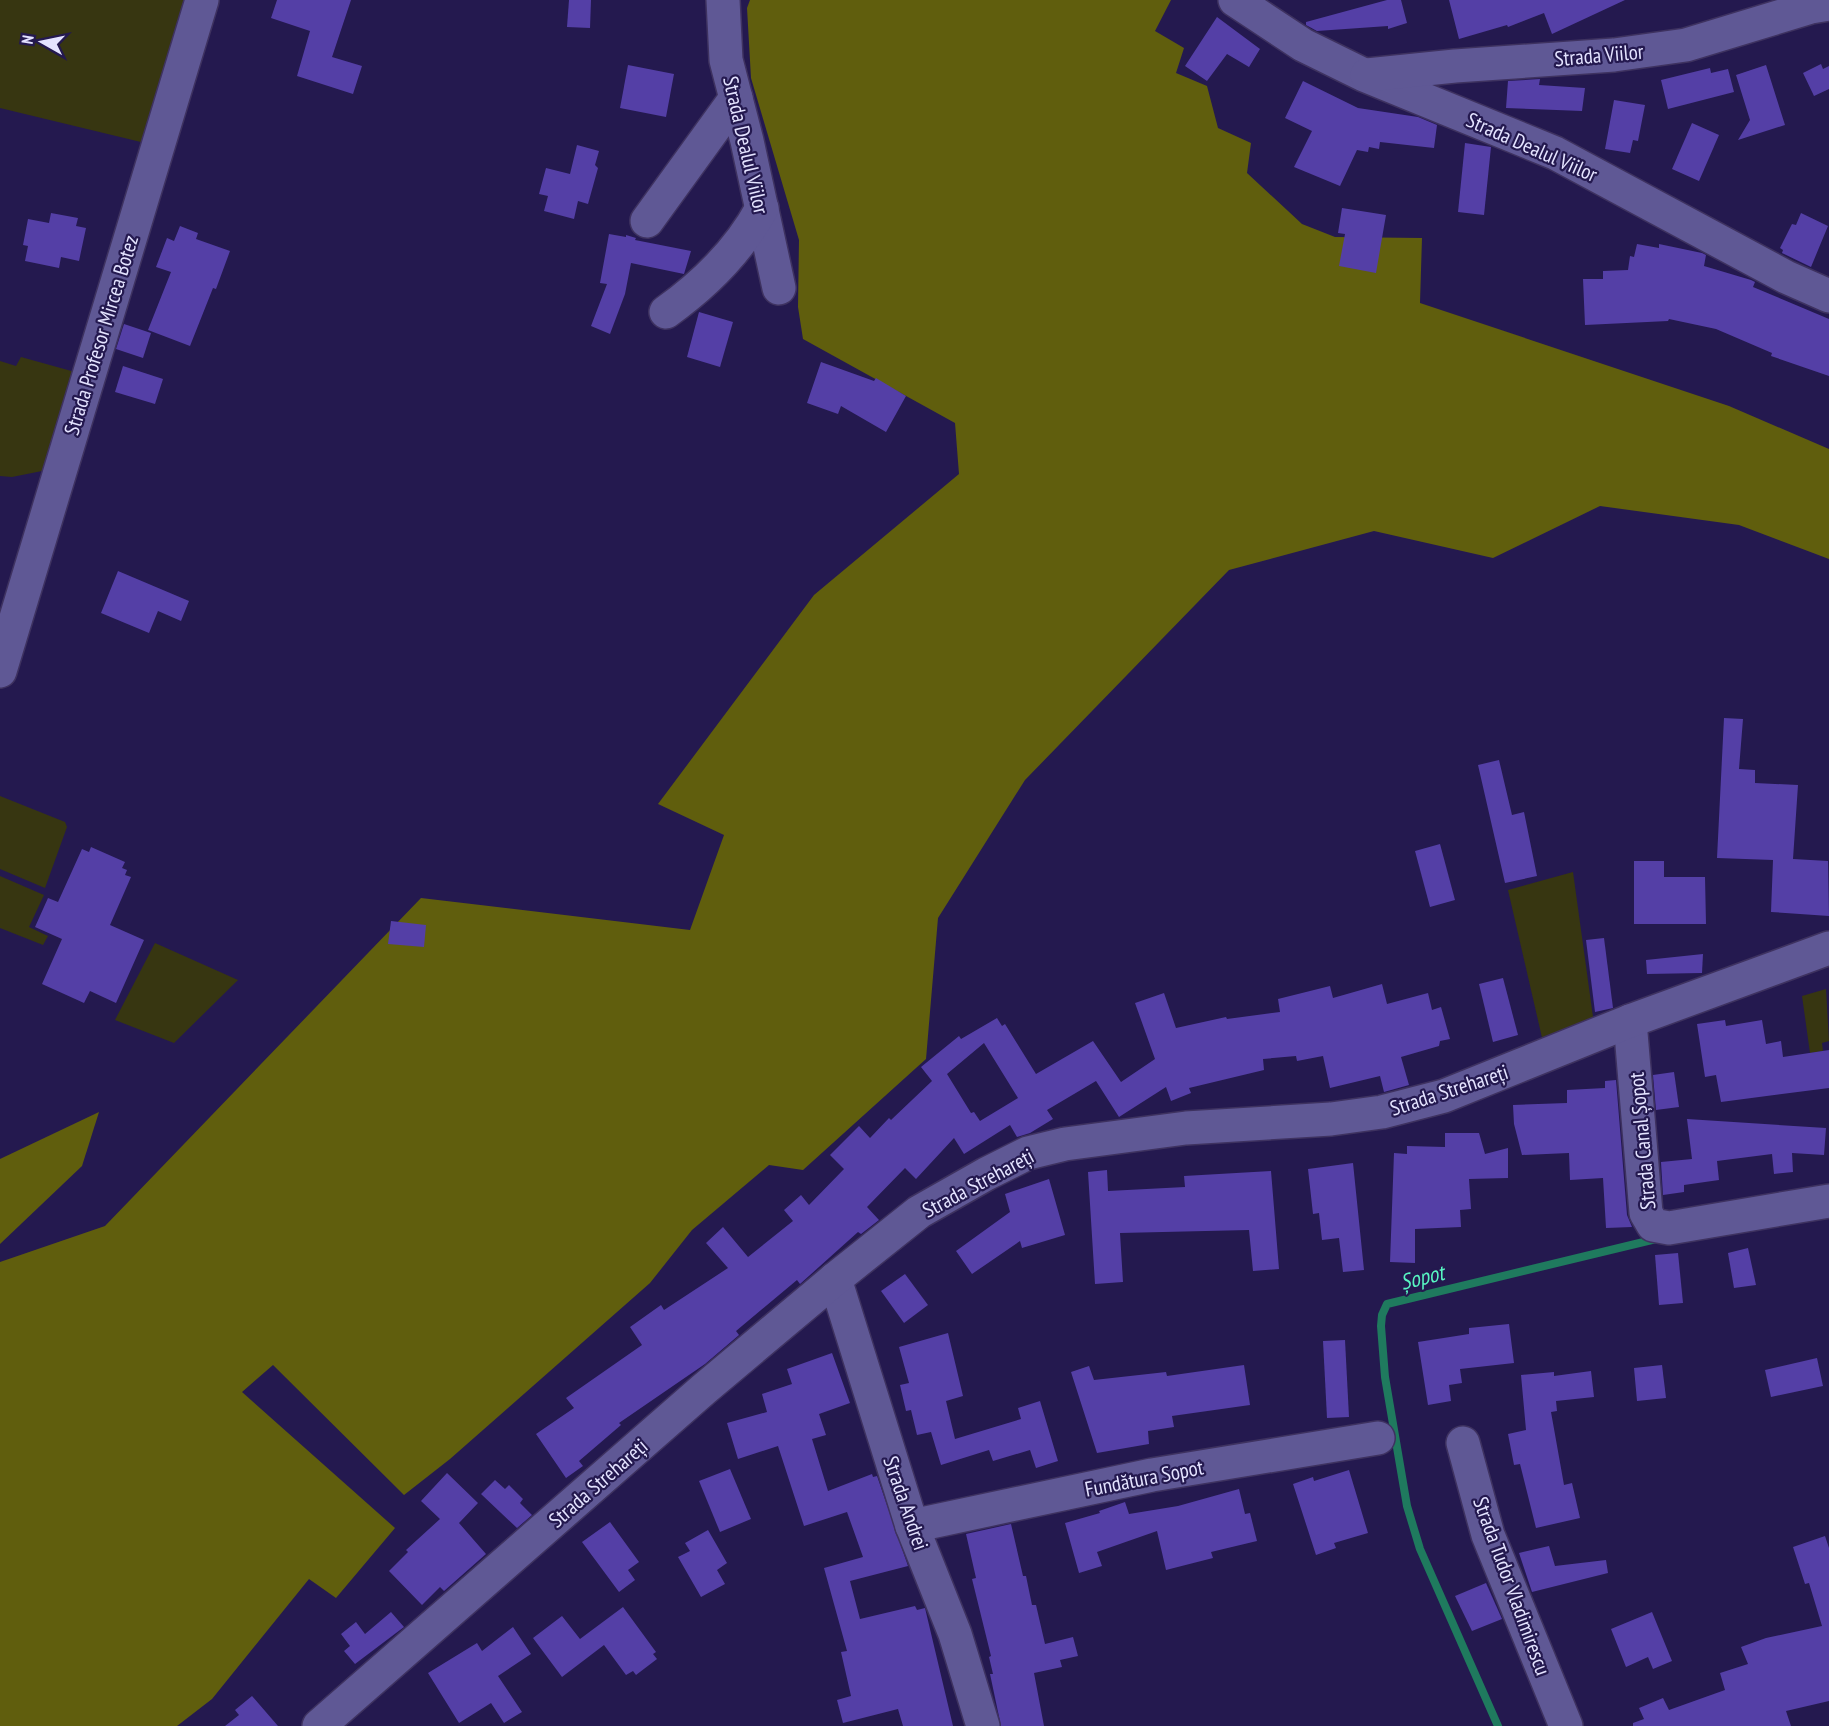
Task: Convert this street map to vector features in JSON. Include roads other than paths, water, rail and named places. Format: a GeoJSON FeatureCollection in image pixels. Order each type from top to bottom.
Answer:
{"type":"FeatureCollection","features":[{"type":"Feature","properties":{"kind":"street","name":"Strada Profesor Mircea Botez"},"geometry":{"type":"LineString","coordinates":[[0,671],[202,0]]}},
{"type":"Feature","properties":{"kind":"street","name":"Strada Dealul Viilor"},"geometry":{"type":"LineString","coordinates":[[723,0],[726,60],[779,288]]}},
{"type":"Feature","properties":{"kind":"street","name":"Strada Dealul Viilor"},"geometry":{"type":"LineString","coordinates":[[1235,0],[1303,45],[1364,75],[1555,153],[1786,277],[1829,296]]}},
{"type":"Feature","properties":{"kind":"street","name":"Strada Viilor"},"geometry":{"type":"LineString","coordinates":[[1364,75],[1614,55],[1686,45],[1811,7],[1829,4]]}},
{"type":"Feature","properties":{"kind":"street"},"geometry":{"type":"LineString","coordinates":[[647,221],[736,98]]}},
{"type":"Feature","properties":{"kind":"street"},"geometry":{"type":"LineString","coordinates":[[666,312],[692,293],[724,262],[749,233],[762,208]]}},
{"type":"Feature","properties":{"kind":"street","name":"Strada Strehareți"},"geometry":{"type":"LineString","coordinates":[[319,1726],[704,1389],[835,1279],[919,1212],[1028,1153],[1065,1144],[1186,1128],[1278,1125],[1382,1112],[1444,1096],[1630,1021],[1829,948]]}},
{"type":"Feature","properties":{"kind":"street","name":"Strada Canal Șopot"},"geometry":{"type":"LineString","coordinates":[[1630,1021],[1647,1213],[1653,1225],[1669,1228],[1829,1201]]}},
{"type":"Feature","properties":{"kind":"street","name":"Strada Andrei"},"geometry":{"type":"LineString","coordinates":[[835,1279],[912,1526],[955,1634],[983,1726]]}},
{"type":"Feature","properties":{"kind":"street","name":"Fundătura Sopot"},"geometry":{"type":"LineString","coordinates":[[912,1526],[1152,1475],[1378,1438]]}},
{"type":"Feature","properties":{"kind":"street","name":"Strada Tudor Vladimirescu"},"geometry":{"type":"LineString","coordinates":[[1463,1443],[1488,1535],[1566,1726]]}},
{"type":"Feature","properties":{"kind":"waterway","name":"Șopot"},"geometry":{"type":"LineString","coordinates":[[1498,1726],[1420,1549],[1407,1506],[1385,1377],[1382,1315],[1387,1304],[1656,1239]]}}]}
